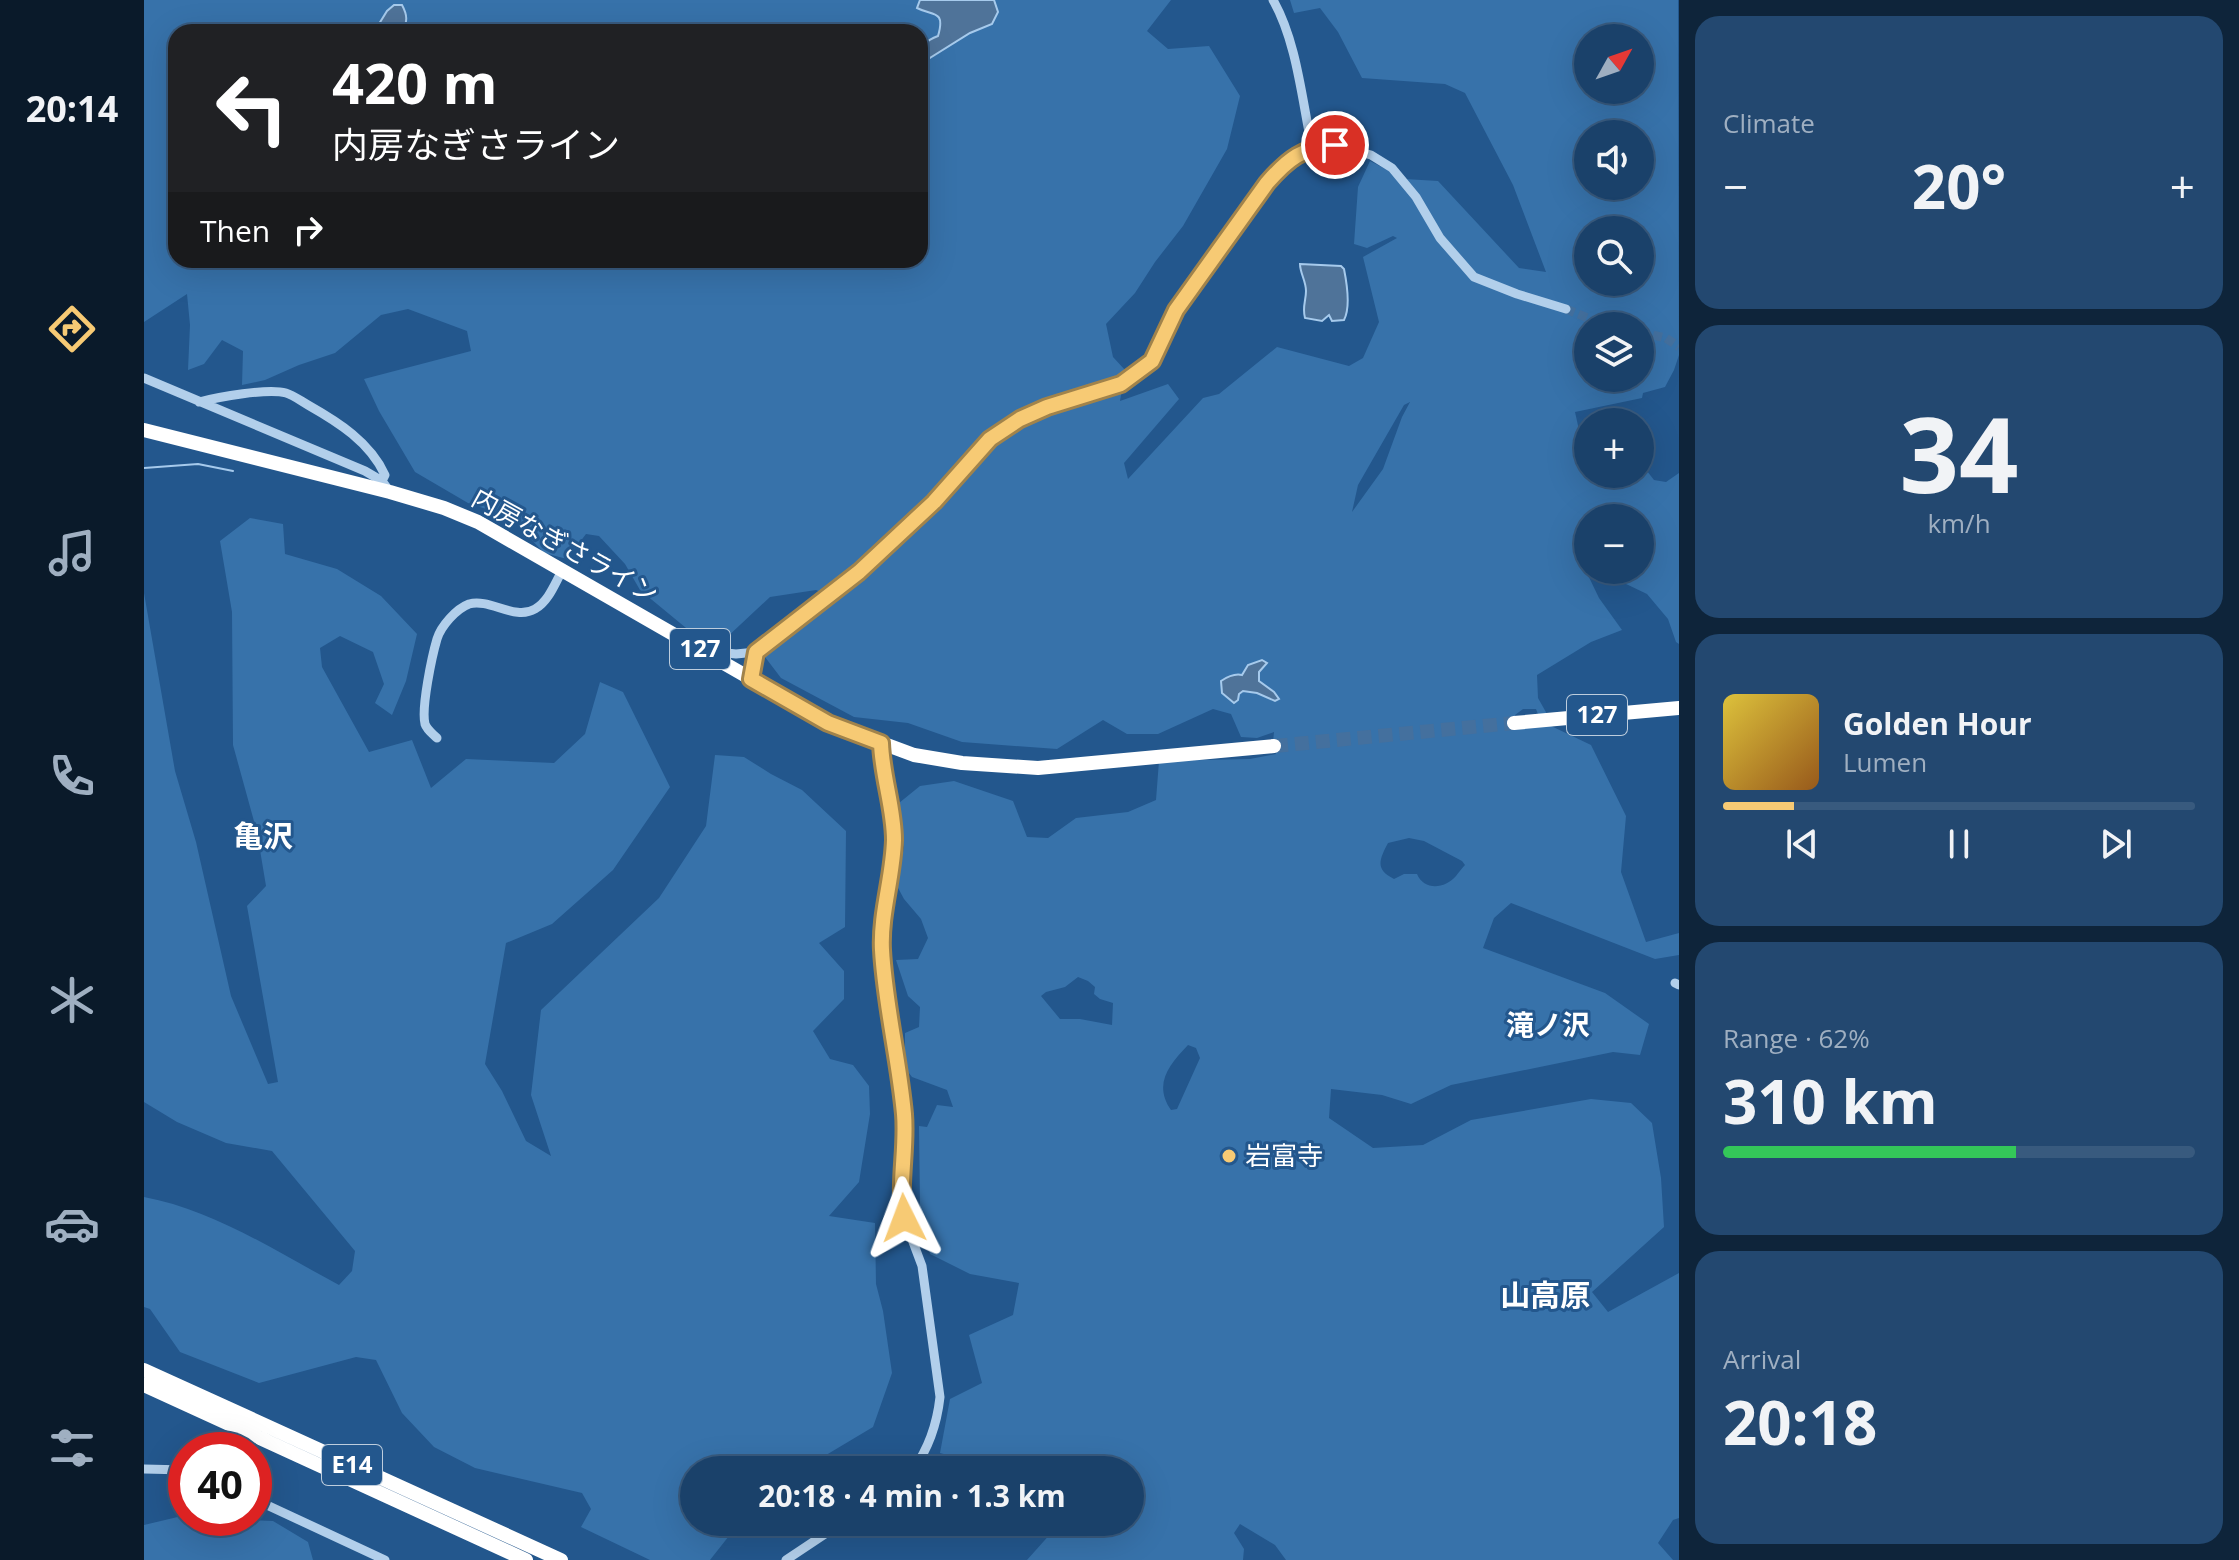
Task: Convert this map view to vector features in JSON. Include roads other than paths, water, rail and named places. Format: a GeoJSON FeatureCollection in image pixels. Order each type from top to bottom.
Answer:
{"type":"FeatureCollection","features":[{"type":"Feature","properties":{"kind":"highway","name":"内房なぎさライン"},"geometry":{"type":"LineString","coordinates":[[144,430],[386,487],[478,522],[828,723],[914,755],[962,763],[1038,768],[1274,746]]}},
{"type":"Feature","properties":{"kind":"highway","name":"127"},"geometry":{"type":"LineString","coordinates":[[1514,723],[1679,708]]}},
{"type":"Feature","properties":{"kind":"highway","name":"E14"},"geometry":{"type":"LineString","coordinates":[[144,1370],[561,1560]]}},
{"type":"Feature","properties":{"kind":"highway","name":"E14"},"geometry":{"type":"LineString","coordinates":[[144,1385],[526,1560]]}},
{"type":"Feature","properties":{"kind":"street"},"geometry":{"type":"LineString","coordinates":[[1273,0],[1293,56],[1312,147]]}},
{"type":"Feature","properties":{"kind":"street"},"geometry":{"type":"LineString","coordinates":[[702,650],[736,654],[756,652],[859,572],[934,502],[990,439],[1020,419],[1047,407],[1121,384],[1152,361],[1176,310],[1258,195],[1280,168],[1312,147],[1335,145],[1371,155],[1392,168],[1416,197],[1440,238],[1474,277],[1566,309]]}},
{"type":"Feature","properties":{"kind":"street"},"geometry":{"type":"LineString","coordinates":[[144,378],[365,471],[386,487]]}},
{"type":"Feature","properties":{"kind":"street"},"geometry":{"type":"LineString","coordinates":[[199,402],[260,393],[287,393],[341,424],[380,464],[386,487]]}},
{"type":"Feature","properties":{"kind":"street"},"geometry":{"type":"LineString","coordinates":[[437,738],[425,724],[425,702],[437,638],[445,624],[465,605],[475,603],[519,612],[532,611],[546,600],[563,569]]}},
{"type":"Feature","properties":{"kind":"street"},"geometry":{"type":"LineString","coordinates":[[751,679],[756,652]]}},
{"type":"Feature","properties":{"kind":"street"},"geometry":{"type":"LineString","coordinates":[[881,743],[894,838],[882,948],[904,1116],[901,1198],[904,1218],[922,1266],[940,1397],[938,1417],[923,1456]]}},
{"type":"Feature","properties":{"kind":"street"},"geometry":{"type":"LineString","coordinates":[[144,1469],[168,1470]]}},
{"type":"Feature","properties":{"kind":"street"},"geometry":{"type":"LineString","coordinates":[[272,1507],[385,1560]]}},
{"type":"Feature","properties":{"kind":"street"},"geometry":{"type":"LineString","coordinates":[[786,1560],[822,1536]]}},
{"type":"Feature","properties":{"kind":"waterway"},"geometry":{"type":"LineString","coordinates":[[144,468],[198,464],[233,471]]}},
{"type":"Feature","properties":{"kind":"tunnel"},"geometry":{"type":"LineString","coordinates":[[1566,309],[1574,312]]}},
{"type":"Feature","properties":{"kind":"tunnel"},"geometry":{"type":"LineString","coordinates":[[1654,335],[1666,338],[1679,347]]}},
{"type":"Feature","properties":{"kind":"tunnel"},"geometry":{"type":"LineString","coordinates":[[1274,746],[1514,723]]}},
{"type":"Feature","properties":{"kind":"place","name":"岩富寺"},"geometry":{"type":"Point","coordinates":[1229,1156]}},
{"type":"Feature","properties":{"kind":"district","name":"亀沢"},"geometry":{"type":"Point","coordinates":[263,837]}},
{"type":"Feature","properties":{"kind":"district","name":"滝ノ沢"},"geometry":{"type":"Point","coordinates":[1548,1025]}},
{"type":"Feature","properties":{"kind":"district","name":"山高原"},"geometry":{"type":"Point","coordinates":[1545,1296]}}]}
